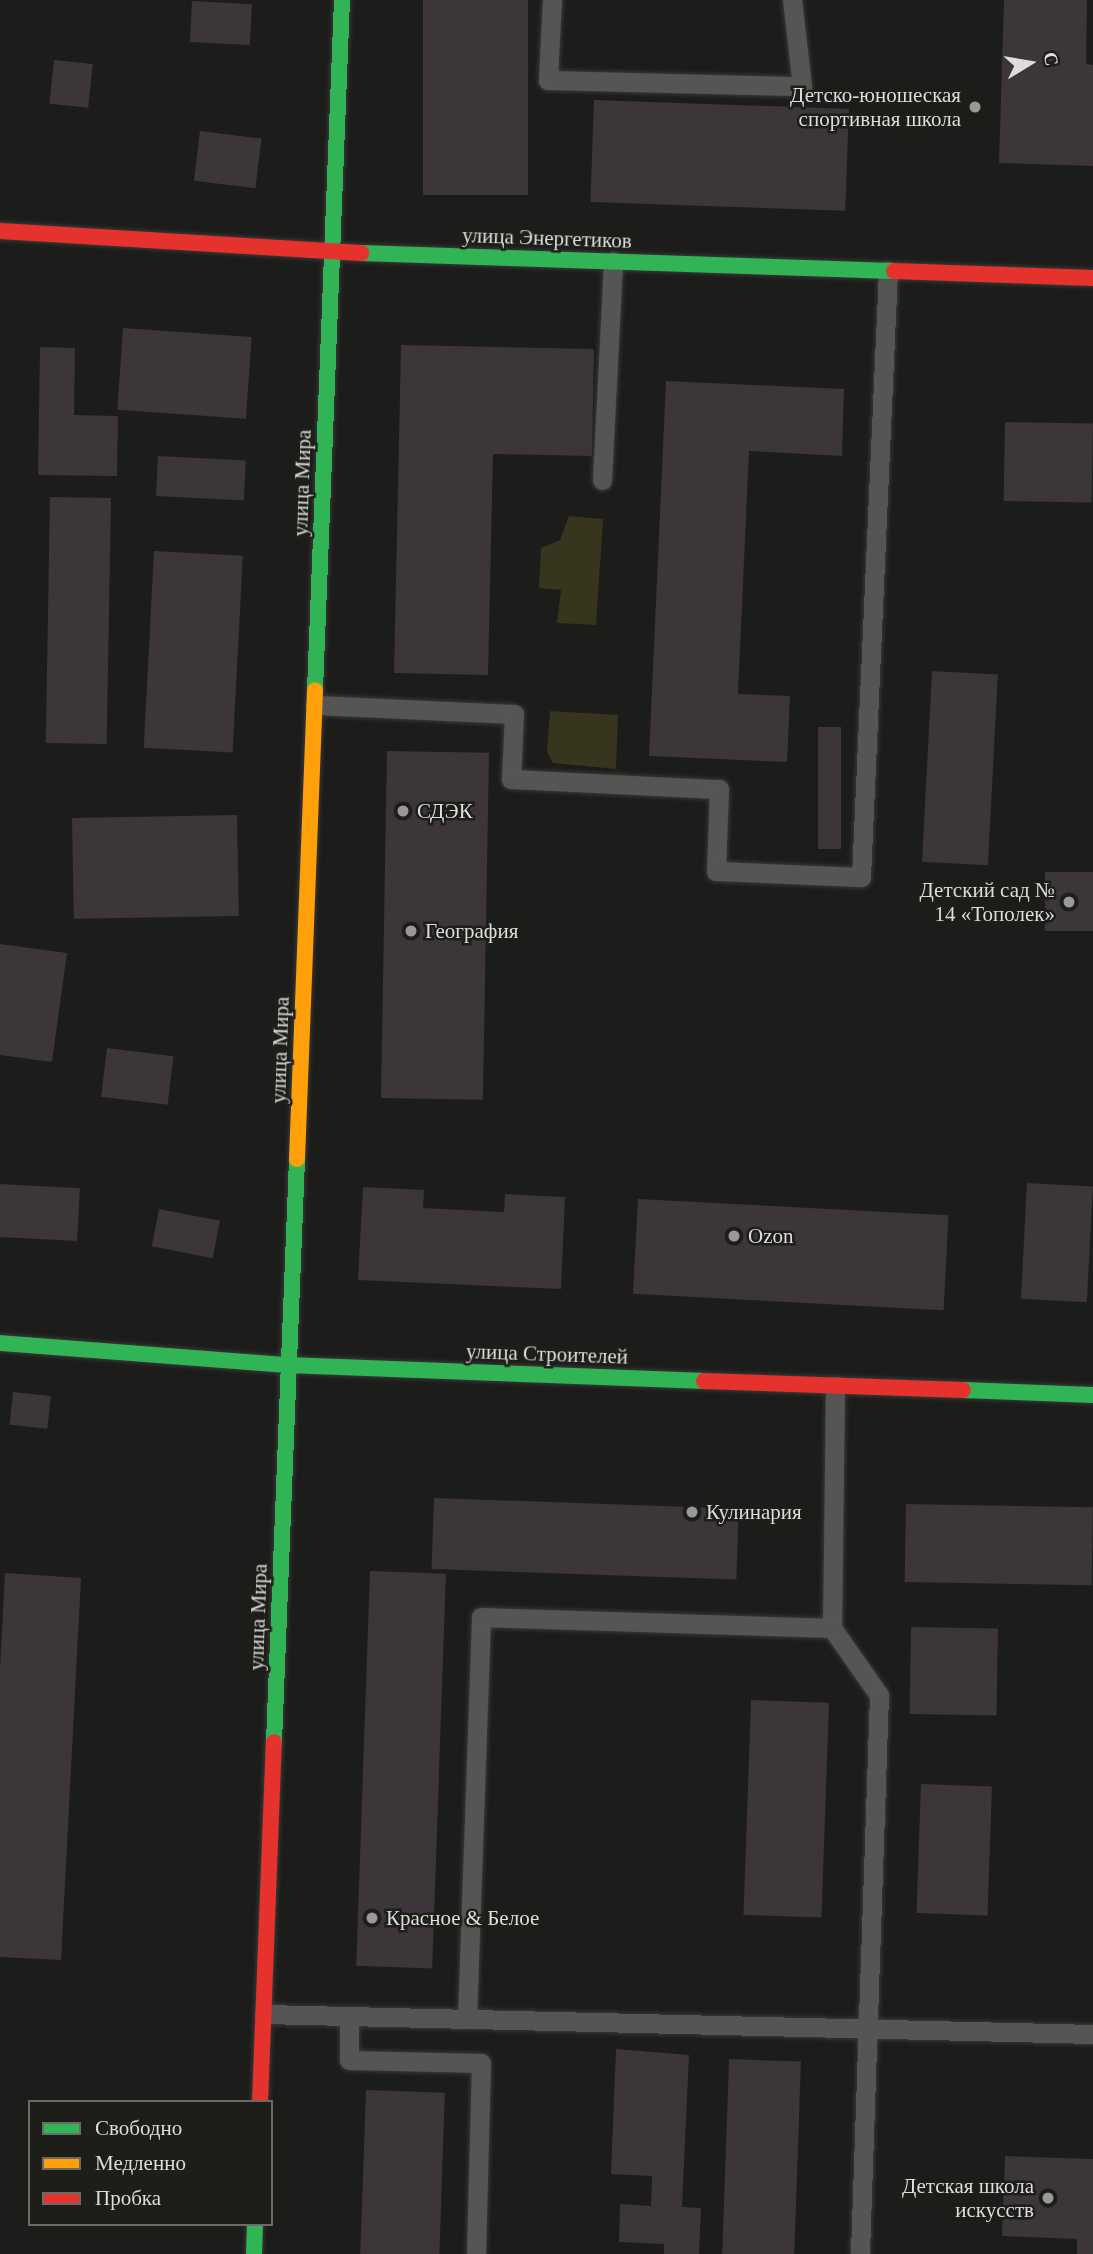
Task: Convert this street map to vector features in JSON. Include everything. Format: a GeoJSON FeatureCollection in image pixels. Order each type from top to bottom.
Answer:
{"type":"FeatureCollection","features":[{"type":"Feature","properties":{"kind":"street","name":"улица Мира"},"geometry":{"type":"LineString","coordinates":[[260,2100],[342,0]]}},
{"type":"Feature","properties":{"kind":"street","name":"улица Энергетиков"},"geometry":{"type":"LineString","coordinates":[[0,231],[332,252],[1093,278]]}},
{"type":"Feature","properties":{"kind":"street","name":"улица Строителей"},"geometry":{"type":"LineString","coordinates":[[0,1343],[289,1365],[1093,1395]]}},
{"type":"Feature","properties":{"kind":"street"},"geometry":{"type":"LineString","coordinates":[[254,2254],[256,2226]]}},
{"type":"Feature","properties":{"kind":"lane"},"geometry":{"type":"LineString","coordinates":[[552,0],[548,80],[802,86],[792,0]]}},
{"type":"Feature","properties":{"kind":"lane"},"geometry":{"type":"LineString","coordinates":[[602,480],[612,261]]}},
{"type":"Feature","properties":{"kind":"lane"},"geometry":{"type":"LineString","coordinates":[[314,705],[514,714],[511,779],[719,789],[716,871],[861,877],[888,271]]}},
{"type":"Feature","properties":{"kind":"lane"},"geometry":{"type":"LineString","coordinates":[[835,1385],[832,1628],[879,1695],[860,2254]]}},
{"type":"Feature","properties":{"kind":"lane"},"geometry":{"type":"LineString","coordinates":[[467,2019],[481,1617],[832,1628]]}},
{"type":"Feature","properties":{"kind":"lane"},"geometry":{"type":"LineString","coordinates":[[264,2014],[1093,2034]]}},
{"type":"Feature","properties":{"kind":"lane"},"geometry":{"type":"LineString","coordinates":[[349,2017],[349,2060],[481,2063],[477,2254]]}},
{"type":"Feature","properties":{"kind":"shaded area"},"geometry":{"type":"Polygon","coordinates":[[[569,516],[603,519],[596,625],[557,623],[561,590],[539,588],[541,548],[560,540],[569,516]]]}},
{"type":"Feature","properties":{"kind":"shaded area"},"geometry":{"type":"Polygon","coordinates":[[[550,711],[618,715],[616,769],[553,763],[547,751],[550,711]]]}},
{"type":"Feature","properties":{"kind":"building"},"geometry":{"type":"Polygon","coordinates":[[[423,0],[528,0],[528,195],[423,195],[423,0]]]}},
{"type":"Feature","properties":{"kind":"building"},"geometry":{"type":"Polygon","coordinates":[[[1004,0],[1087,0],[1086,64],[1093,65],[1093,166],[999,163],[1004,0]]]}},
{"type":"Feature","properties":{"kind":"building"},"geometry":{"type":"Polygon","coordinates":[[[192,1],[252,4],[250,45],[190,42],[192,1]]]}},
{"type":"Feature","properties":{"kind":"building"},"geometry":{"type":"Polygon","coordinates":[[[54,60],[93,64],[88,108],[49,104],[54,60]]]}},
{"type":"Feature","properties":{"kind":"building"},"geometry":{"type":"Polygon","coordinates":[[[594,100],[849,109],[845,211],[590,202],[594,100]]]}},
{"type":"Feature","properties":{"kind":"building"},"geometry":{"type":"Polygon","coordinates":[[[200,131],[262,139],[255,188],[194,181],[200,131]]]}},
{"type":"Feature","properties":{"kind":"building"},"geometry":{"type":"Polygon","coordinates":[[[123,328],[252,337],[246,419],[117,410],[123,328]]]}},
{"type":"Feature","properties":{"kind":"building"},"geometry":{"type":"Polygon","coordinates":[[[401,345],[594,349],[592,456],[493,454],[488,675],[394,673],[401,345]]]}},
{"type":"Feature","properties":{"kind":"building"},"geometry":{"type":"Polygon","coordinates":[[[40,347],[75,348],[74,415],[118,416],[117,476],[38,475],[40,347]]]}},
{"type":"Feature","properties":{"kind":"building"},"geometry":{"type":"Polygon","coordinates":[[[666,381],[844,389],[842,456],[749,451],[738,694],[790,696],[787,762],[649,756],[666,381]]]}},
{"type":"Feature","properties":{"kind":"building"},"geometry":{"type":"Polygon","coordinates":[[[1005,422],[1093,424],[1092,503],[1004,501],[1005,422]]]}},
{"type":"Feature","properties":{"kind":"building"},"geometry":{"type":"Polygon","coordinates":[[[158,456],[246,461],[244,501],[156,496],[158,456]]]}},
{"type":"Feature","properties":{"kind":"building"},"geometry":{"type":"Polygon","coordinates":[[[50,497],[111,498],[107,744],[46,743],[50,497]]]}},
{"type":"Feature","properties":{"kind":"building"},"geometry":{"type":"Polygon","coordinates":[[[154,551],[243,556],[233,752],[144,748],[154,551]]]}},
{"type":"Feature","properties":{"kind":"building"},"geometry":{"type":"Polygon","coordinates":[[[932,671],[998,674],[988,865],[922,862],[932,671]]]}},
{"type":"Feature","properties":{"kind":"building"},"geometry":{"type":"Polygon","coordinates":[[[818,727],[841,727],[841,849],[818,849],[818,727]]]}},
{"type":"Feature","properties":{"kind":"building"},"geometry":{"type":"Polygon","coordinates":[[[387,751],[489,753],[483,1100],[381,1098],[387,751]]]}},
{"type":"Feature","properties":{"kind":"building"},"geometry":{"type":"Polygon","coordinates":[[[237,815],[239,916],[74,919],[72,818],[237,815]]]}},
{"type":"Feature","properties":{"kind":"building","name":"Детский сад № 14 «Тополек»"},"geometry":{"type":"Polygon","coordinates":[[[1045,872],[1093,872],[1093,931],[1045,931],[1045,872]]]}},
{"type":"Feature","properties":{"kind":"building"},"geometry":{"type":"Polygon","coordinates":[[[0,944],[67,953],[52,1062],[0,1055],[0,944]]]}},
{"type":"Feature","properties":{"kind":"building"},"geometry":{"type":"Polygon","coordinates":[[[107,1048],[174,1056],[168,1105],[101,1097],[107,1048]]]}},
{"type":"Feature","properties":{"kind":"building"},"geometry":{"type":"Polygon","coordinates":[[[1027,1183],[1093,1186],[1087,1302],[1021,1299],[1027,1183]]]}},
{"type":"Feature","properties":{"kind":"building"},"geometry":{"type":"Polygon","coordinates":[[[0,1184],[80,1188],[77,1241],[0,1237],[0,1184]]]}},
{"type":"Feature","properties":{"kind":"building"},"geometry":{"type":"Polygon","coordinates":[[[363,1187],[424,1190],[423,1208],[504,1212],[505,1194],[565,1197],[561,1289],[358,1280],[363,1187]]]}},
{"type":"Feature","properties":{"kind":"building"},"geometry":{"type":"Polygon","coordinates":[[[638,1199],[949,1215],[944,1310],[633,1294],[638,1199]]]}},
{"type":"Feature","properties":{"kind":"building"},"geometry":{"type":"Polygon","coordinates":[[[159,1209],[220,1221],[213,1258],[152,1246],[159,1209]]]}},
{"type":"Feature","properties":{"kind":"building"},"geometry":{"type":"Polygon","coordinates":[[[13,1392],[51,1396],[47,1429],[10,1425],[13,1392]]]}},
{"type":"Feature","properties":{"kind":"building"},"geometry":{"type":"Polygon","coordinates":[[[434,1498],[739,1509],[736,1580],[432,1569],[434,1498]]]}},
{"type":"Feature","properties":{"kind":"building"},"geometry":{"type":"Polygon","coordinates":[[[906,1504],[1093,1507],[1092,1585],[905,1582],[906,1504]]]}},
{"type":"Feature","properties":{"kind":"building"},"geometry":{"type":"Polygon","coordinates":[[[370,1571],[446,1574],[432,1968],[356,1966],[370,1571]]]}},
{"type":"Feature","properties":{"kind":"building"},"geometry":{"type":"Polygon","coordinates":[[[5,1573],[81,1578],[61,1960],[0,1957],[0,1669],[5,1573]]]}},
{"type":"Feature","properties":{"kind":"building"},"geometry":{"type":"Polygon","coordinates":[[[911,1627],[998,1629],[996,1716],[909,1714],[911,1627]]]}},
{"type":"Feature","properties":{"kind":"building"},"geometry":{"type":"Polygon","coordinates":[[[751,1700],[829,1703],[821,1918],[743,1915],[751,1700]]]}},
{"type":"Feature","properties":{"kind":"building"},"geometry":{"type":"Polygon","coordinates":[[[921,1784],[992,1786],[987,1915],[916,1913],[921,1784]]]}},
{"type":"Feature","properties":{"kind":"building"},"geometry":{"type":"Polygon","coordinates":[[[616,2049],[689,2055],[682,2207],[701,2208],[699,2254],[664,2254],[664,2244],[619,2242],[620,2204],[651,2206],[652,2176],[611,2174],[616,2049]]]}},
{"type":"Feature","properties":{"kind":"building"},"geometry":{"type":"Polygon","coordinates":[[[729,2059],[801,2062],[794,2254],[722,2254],[729,2059]]]}},
{"type":"Feature","properties":{"kind":"building"},"geometry":{"type":"Polygon","coordinates":[[[366,2090],[445,2093],[439,2254],[360,2254],[366,2090]]]}},
{"type":"Feature","properties":{"kind":"building","name":"Детская школа искусств"},"geometry":{"type":"Polygon","coordinates":[[[1005,2156],[1093,2159],[1093,2254],[1077,2254],[1077,2239],[1002,2236],[1005,2156]]]}},
{"type":"Feature","properties":{"kind":"traffic: fast"},"geometry":{"type":"LineString","coordinates":[[315,690],[342,0]]}},
{"type":"Feature","properties":{"kind":"traffic: fast"},"geometry":{"type":"LineString","coordinates":[[361,253],[894,271]]}},
{"type":"Feature","properties":{"kind":"traffic: fast"},"geometry":{"type":"LineString","coordinates":[[274,1742],[297,1159]]}},
{"type":"Feature","properties":{"kind":"traffic: fast"},"geometry":{"type":"LineString","coordinates":[[0,1343],[289,1365],[704,1381]]}},
{"type":"Feature","properties":{"kind":"traffic: fast"},"geometry":{"type":"LineString","coordinates":[[963,1390],[1093,1395]]}},
{"type":"Feature","properties":{"kind":"traffic: fast"},"geometry":{"type":"LineString","coordinates":[[254,2254],[255,2226]]}},
{"type":"Feature","properties":{"kind":"traffic: slow"},"geometry":{"type":"LineString","coordinates":[[297,1159],[315,690]]}},
{"type":"Feature","properties":{"kind":"traffic: jam"},"geometry":{"type":"LineString","coordinates":[[0,231],[361,253]]}},
{"type":"Feature","properties":{"kind":"traffic: jam"},"geometry":{"type":"LineString","coordinates":[[894,271],[1093,278]]}},
{"type":"Feature","properties":{"kind":"traffic: jam"},"geometry":{"type":"LineString","coordinates":[[704,1381],[963,1390]]}},
{"type":"Feature","properties":{"kind":"traffic: jam"},"geometry":{"type":"LineString","coordinates":[[260,2100],[274,1742]]}},
{"type":"Feature","properties":{"kind":"place","name":"Детско-юношеская спортивная школа"},"geometry":{"type":"Point","coordinates":[975,107]}},
{"type":"Feature","properties":{"kind":"place","name":"СДЭК"},"geometry":{"type":"Point","coordinates":[403,811]}},
{"type":"Feature","properties":{"kind":"place","name":"Детский сад № 14 «Тополек»"},"geometry":{"type":"Point","coordinates":[1069,902]}},
{"type":"Feature","properties":{"kind":"place","name":"География"},"geometry":{"type":"Point","coordinates":[411,931]}},
{"type":"Feature","properties":{"kind":"place","name":"Ozon"},"geometry":{"type":"Point","coordinates":[734,1236]}},
{"type":"Feature","properties":{"kind":"place","name":"Кулинария"},"geometry":{"type":"Point","coordinates":[692,1512]}},
{"type":"Feature","properties":{"kind":"place","name":"Красное & Белое"},"geometry":{"type":"Point","coordinates":[372,1918]}},
{"type":"Feature","properties":{"kind":"place","name":"Детская школа искусств"},"geometry":{"type":"Point","coordinates":[1048,2198]}}]}
